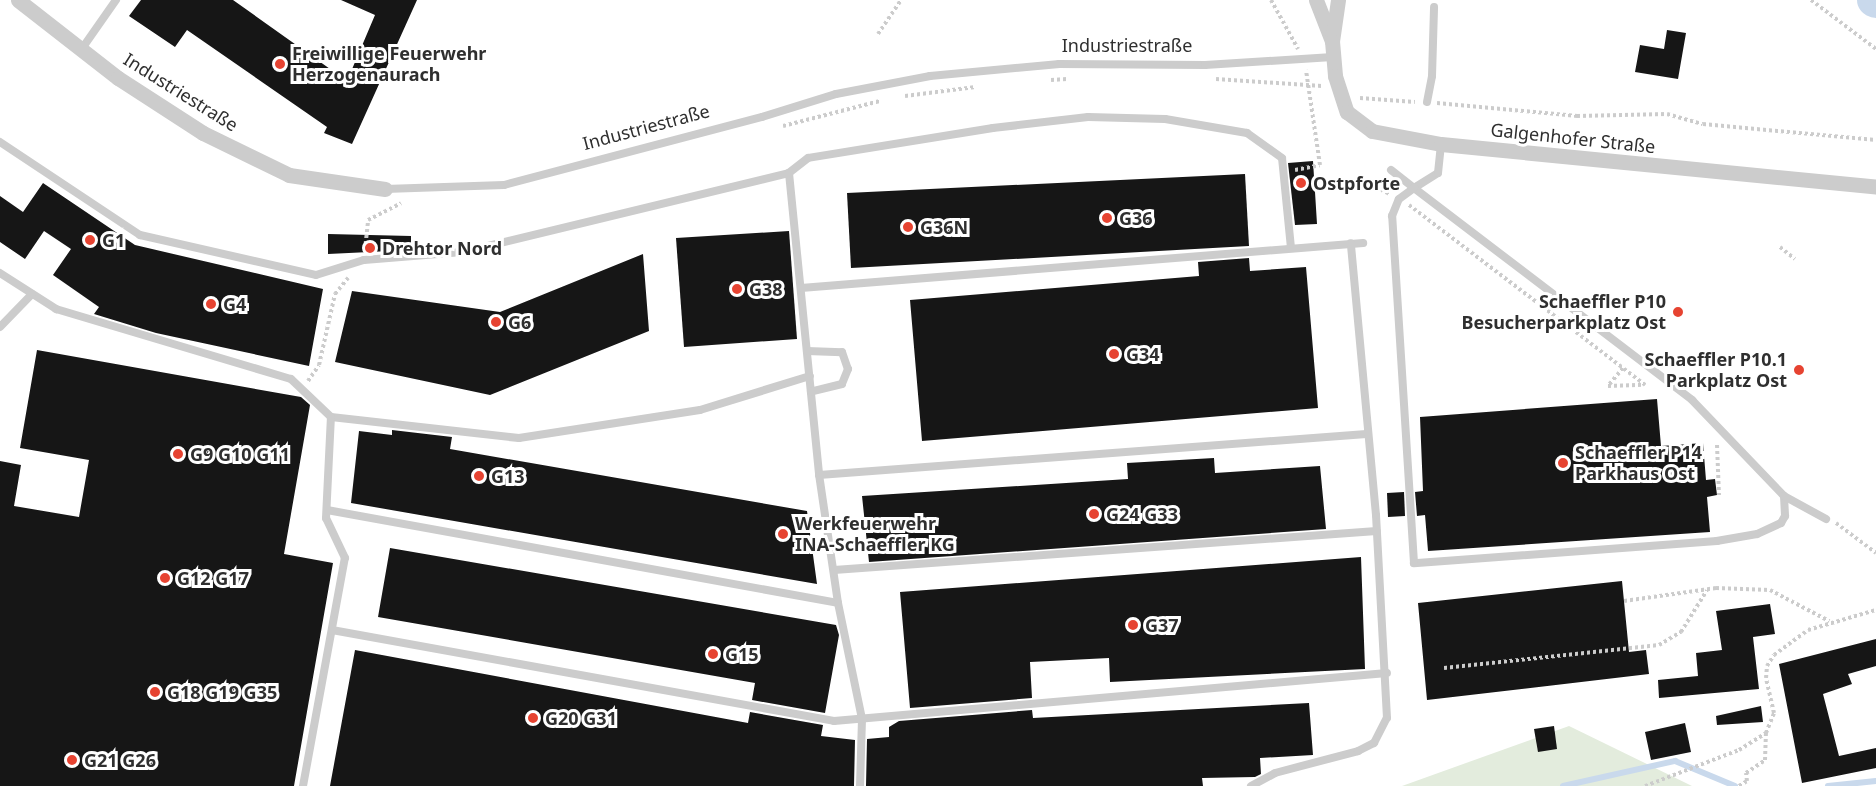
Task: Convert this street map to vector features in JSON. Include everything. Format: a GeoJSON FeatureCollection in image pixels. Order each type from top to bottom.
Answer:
{"type":"FeatureCollection","features":[{"type":"Feature","properties":{"kind":"street","name":"Industriestraße"},"geometry":{"type":"LineString","coordinates":[[18,0],[81,50],[204,133],[289,175],[385,189]]}},
{"type":"Feature","properties":{"kind":"street","name":"Galgenhofer Straße"},"geometry":{"type":"LineString","coordinates":[[1315,1],[1332,41]]}},
{"type":"Feature","properties":{"kind":"street","name":"Galgenhofer Straße"},"geometry":{"type":"LineString","coordinates":[[1338,3],[1332,41],[1343,105],[1359,123],[1390,136],[1441,144],[1876,187]]}},
{"type":"Feature","properties":{"kind":"lane"},"geometry":{"type":"LineString","coordinates":[[81,50],[116,0]]}},
{"type":"Feature","properties":{"kind":"lane"},"geometry":{"type":"LineString","coordinates":[[1427,102],[1432,76],[1434,7]]}},
{"type":"Feature","properties":{"kind":"lane","name":"Industriestraße"},"geometry":{"type":"LineString","coordinates":[[385,189],[504,184],[762,117],[836,94],[930,76],[1059,64],[1205,65],[1333,57]]}},
{"type":"Feature","properties":{"kind":"lane"},"geometry":{"type":"LineString","coordinates":[[0,142],[140,235],[315,274],[364,260],[463,252],[789,173],[808,158],[993,128],[1088,117],[1165,119],[1247,133],[1282,158],[1291,248]]}},
{"type":"Feature","properties":{"kind":"lane"},"geometry":{"type":"LineString","coordinates":[[1441,144],[1438,173],[1399,199],[1393,223],[1414,563],[1737,537],[1781,523],[1785,516],[1784,496]]}},
{"type":"Feature","properties":{"kind":"lane"},"geometry":{"type":"LineString","coordinates":[[1390,170],[1692,400],[1784,496],[1826,519]]}},
{"type":"Feature","properties":{"kind":"lane"},"geometry":{"type":"LineString","coordinates":[[789,173],[819,475],[838,603],[862,719],[860,786]]}},
{"type":"Feature","properties":{"kind":"lane"},"geometry":{"type":"LineString","coordinates":[[1251,786],[1275,773],[1336,759],[1374,743],[1387,718],[1387,673],[1377,531],[1366,434],[1351,243]]}},
{"type":"Feature","properties":{"kind":"lane"},"geometry":{"type":"LineString","coordinates":[[801,288],[1363,243]]}},
{"type":"Feature","properties":{"kind":"lane"},"geometry":{"type":"LineString","coordinates":[[0,273],[56,309],[291,379],[331,417],[519,438],[700,410],[810,376]]}},
{"type":"Feature","properties":{"kind":"lane"},"geometry":{"type":"LineString","coordinates":[[0,327],[32,294]]}},
{"type":"Feature","properties":{"kind":"lane"},"geometry":{"type":"LineString","coordinates":[[807,351],[842,352],[848,369],[842,384],[811,392]]}},
{"type":"Feature","properties":{"kind":"lane"},"geometry":{"type":"LineString","coordinates":[[303,786],[345,558],[326,518],[331,417]]}},
{"type":"Feature","properties":{"kind":"lane"},"geometry":{"type":"LineString","coordinates":[[819,475],[1366,434]]}},
{"type":"Feature","properties":{"kind":"lane"},"geometry":{"type":"LineString","coordinates":[[327,510],[838,603]]}},
{"type":"Feature","properties":{"kind":"lane"},"geometry":{"type":"LineString","coordinates":[[834,570],[1377,531]]}},
{"type":"Feature","properties":{"kind":"lane"},"geometry":{"type":"LineString","coordinates":[[332,630],[834,721],[1387,673]]}},
{"type":"Feature","properties":{"kind":"path"},"geometry":{"type":"LineString","coordinates":[[878,34],[901,0]]}},
{"type":"Feature","properties":{"kind":"path"},"geometry":{"type":"LineString","coordinates":[[1271,0],[1302,59],[1311,84],[1320,165],[1284,172]]}},
{"type":"Feature","properties":{"kind":"path"},"geometry":{"type":"LineString","coordinates":[[1811,0],[1876,49]]}},
{"type":"Feature","properties":{"kind":"path"},"geometry":{"type":"LineString","coordinates":[[1047,80],[1069,79]]}},
{"type":"Feature","properties":{"kind":"path"},"geometry":{"type":"LineString","coordinates":[[1207,79],[1311,84]]}},
{"type":"Feature","properties":{"kind":"path"},"geometry":{"type":"LineString","coordinates":[[902,96],[980,86]]}},
{"type":"Feature","properties":{"kind":"path"},"geometry":{"type":"LineString","coordinates":[[777,128],[891,98]]}},
{"type":"Feature","properties":{"kind":"path"},"geometry":{"type":"LineString","coordinates":[[1372,99],[1577,116],[1667,114],[1703,124],[1876,140]]}},
{"type":"Feature","properties":{"kind":"path"},"geometry":{"type":"LineString","coordinates":[[1359,179],[1399,199],[1645,385]]}},
{"type":"Feature","properties":{"kind":"path"},"geometry":{"type":"LineString","coordinates":[[385,189],[402,203]]}},
{"type":"Feature","properties":{"kind":"path"},"geometry":{"type":"LineString","coordinates":[[364,260],[368,220],[402,203],[412,203]]}},
{"type":"Feature","properties":{"kind":"path"},"geometry":{"type":"LineString","coordinates":[[1780,247],[1795,260]]}},
{"type":"Feature","properties":{"kind":"path"},"geometry":{"type":"LineString","coordinates":[[319,365],[335,294]]}},
{"type":"Feature","properties":{"kind":"path"},"geometry":{"type":"LineString","coordinates":[[1623,368],[1608,386],[1672,384]]}},
{"type":"Feature","properties":{"kind":"path"},"geometry":{"type":"LineString","coordinates":[[1716,424],[1719,495]]}},
{"type":"Feature","properties":{"kind":"path"},"geometry":{"type":"LineString","coordinates":[[1826,519],[1842,526],[1876,553]]}},
{"type":"Feature","properties":{"kind":"path"},"geometry":{"type":"LineString","coordinates":[[1444,668],[1659,645],[1681,632],[1707,590]]}},
{"type":"Feature","properties":{"kind":"path"},"geometry":{"type":"LineString","coordinates":[[1624,601],[1707,590],[1770,590],[1830,621]]}},
{"type":"Feature","properties":{"kind":"path"},"geometry":{"type":"LineString","coordinates":[[1741,784],[1747,781],[1746,774],[1765,760],[1766,733],[1774,713],[1767,666],[1789,642],[1830,621],[1876,610]]}},
{"type":"Feature","properties":{"kind":"path"},"geometry":{"type":"LineString","coordinates":[[1645,786],[1725,756],[1766,733]]}},
{"type":"Feature","properties":{"kind":"green space"},"geometry":{"type":"Polygon","coordinates":[[[1569,726],[1692,786],[1402,786],[1569,726]]]}},
{"type":"Feature","properties":{"kind":"building","name":"Freiwillige Feuerwehr Herzogenaurach"},"geometry":{"type":"Polygon","coordinates":[[[141,0],[233,0],[347,81],[375,15],[341,0],[417,0],[352,144],[324,133],[327,127],[187,30],[175,47],[129,16],[141,0]]]}},
{"type":"Feature","properties":{"kind":"building"},"geometry":{"type":"Polygon","coordinates":[[[1667,30],[1686,33],[1678,79],[1635,72],[1640,45],[1664,49],[1667,30]]]}},
{"type":"Feature","properties":{"kind":"building","name":"Ostpforte"},"geometry":{"type":"Polygon","coordinates":[[[1313,161],[1317,224],[1295,225],[1288,163],[1313,161]]]}},
{"type":"Feature","properties":{"kind":"building","name":"G36"},"geometry":{"type":"Polygon","coordinates":[[[1245,174],[1249,246],[851,268],[847,193],[1245,174]]]}},
{"type":"Feature","properties":{"kind":"building","name":"G4"},"geometry":{"type":"Polygon","coordinates":[[[43,183],[135,245],[323,289],[309,366],[156,333],[94,314],[99,307],[53,275],[71,249],[44,231],[25,259],[0,242],[0,196],[23,212],[43,183]]]}},
{"type":"Feature","properties":{"kind":"building","name":"G38"},"geometry":{"type":"Polygon","coordinates":[[[789,231],[797,339],[684,347],[676,238],[789,231]]]}},
{"type":"Feature","properties":{"kind":"building","name":"Drehtor Nord"},"geometry":{"type":"Polygon","coordinates":[[[328,234],[411,236],[411,250],[328,254],[328,234]]]}},
{"type":"Feature","properties":{"kind":"building","name":"G6"},"geometry":{"type":"Polygon","coordinates":[[[643,254],[649,331],[490,395],[335,362],[352,291],[500,312],[643,254]]]}},
{"type":"Feature","properties":{"kind":"building","name":"G34"},"geometry":{"type":"Polygon","coordinates":[[[1249,258],[1250,271],[1306,267],[1318,408],[922,441],[910,300],[1199,276],[1198,262],[1249,258]]]}},
{"type":"Feature","properties":{"kind":"building"},"geometry":{"type":"Polygon","coordinates":[[[37,350],[301,397],[310,405],[284,554],[333,563],[294,786],[0,786],[0,461],[21,465],[14,506],[79,517],[89,460],[20,448],[37,350]]]}},
{"type":"Feature","properties":{"kind":"building","name":"Schaeffler P14 Parkhaus Ost"},"geometry":{"type":"Polygon","coordinates":[[[1657,399],[1661,446],[1703,443],[1706,480],[1715,479],[1717,495],[1707,497],[1710,532],[1428,551],[1425,515],[1417,516],[1415,492],[1423,491],[1420,417],[1657,399]]]}},
{"type":"Feature","properties":{"kind":"building","name":"G13"},"geometry":{"type":"Polygon","coordinates":[[[392,430],[452,437],[450,449],[807,511],[817,584],[351,503],[359,431],[392,435],[392,430]]]}},
{"type":"Feature","properties":{"kind":"building","name":"G24 G33"},"geometry":{"type":"Polygon","coordinates":[[[1214,458],[1215,473],[1320,466],[1326,529],[869,562],[862,496],[1128,479],[1127,463],[1214,458]]]}},
{"type":"Feature","properties":{"kind":"building"},"geometry":{"type":"Polygon","coordinates":[[[1404,492],[1405,516],[1388,517],[1387,493],[1404,492]]]}},
{"type":"Feature","properties":{"kind":"building","name":"G15"},"geometry":{"type":"Polygon","coordinates":[[[390,548],[836,625],[839,635],[825,713],[752,700],[755,683],[378,617],[390,548]]]}},
{"type":"Feature","properties":{"kind":"building","name":"G37"},"geometry":{"type":"Polygon","coordinates":[[[1361,557],[1365,669],[1110,682],[1109,658],[1030,662],[1032,698],[910,708],[900,592],[1361,557]]]}},
{"type":"Feature","properties":{"kind":"building"},"geometry":{"type":"Polygon","coordinates":[[[1622,581],[1629,652],[1646,650],[1649,674],[1427,700],[1418,603],[1622,581]]]}},
{"type":"Feature","properties":{"kind":"building"},"geometry":{"type":"Polygon","coordinates":[[[1770,604],[1775,634],[1753,637],[1759,689],[1659,698],[1658,680],[1698,676],[1696,653],[1722,650],[1716,611],[1770,604]]]}},
{"type":"Feature","properties":{"kind":"building"},"geometry":{"type":"Polygon","coordinates":[[[1876,639],[1876,666],[1848,674],[1852,684],[1823,694],[1839,756],[1876,748],[1876,768],[1802,783],[1779,664],[1876,639]]]}},
{"type":"Feature","properties":{"kind":"building","name":"G20 G31"},"geometry":{"type":"Polygon","coordinates":[[[355,650],[748,723],[750,712],[823,725],[821,736],[855,740],[854,786],[330,786],[355,650]]]}},
{"type":"Feature","properties":{"kind":"building"},"geometry":{"type":"Polygon","coordinates":[[[1309,703],[1313,755],[1260,758],[1261,774],[1255,777],[1202,778],[1203,786],[866,786],[867,739],[889,737],[889,727],[899,721],[1032,710],[1033,718],[1309,703]]]}},
{"type":"Feature","properties":{"kind":"building"},"geometry":{"type":"Polygon","coordinates":[[[1761,706],[1763,722],[1717,725],[1716,716],[1761,706]]]}},
{"type":"Feature","properties":{"kind":"building"},"geometry":{"type":"Polygon","coordinates":[[[1685,723],[1691,752],[1651,760],[1645,732],[1685,723]]]}},
{"type":"Feature","properties":{"kind":"building"},"geometry":{"type":"Polygon","coordinates":[[[1554,726],[1557,749],[1538,752],[1534,729],[1554,726]]]}},
{"type":"Feature","properties":{"kind":"waterway"},"geometry":{"type":"LineString","coordinates":[[1563,786],[1675,761],[1735,786]]}},
{"type":"Feature","properties":{"kind":"waterway"},"geometry":{"type":"LineString","coordinates":[[1828,786],[1876,781]]}},
{"type":"Feature","properties":{"kind":"place","name":"Freiwillige Feuerwehr Herzogenaurach"},"geometry":{"type":"Point","coordinates":[280,64]}},
{"type":"Feature","properties":{"kind":"place","name":"Ostpforte"},"geometry":{"type":"Point","coordinates":[1301,183]}},
{"type":"Feature","properties":{"kind":"place","name":"G36"},"geometry":{"type":"Point","coordinates":[1107,218]}},
{"type":"Feature","properties":{"kind":"place","name":"G36N"},"geometry":{"type":"Point","coordinates":[908,227]}},
{"type":"Feature","properties":{"kind":"place","name":"G1"},"geometry":{"type":"Point","coordinates":[90,240]}},
{"type":"Feature","properties":{"kind":"place","name":"Drehtor Nord"},"geometry":{"type":"Point","coordinates":[370,248]}},
{"type":"Feature","properties":{"kind":"place","name":"G38"},"geometry":{"type":"Point","coordinates":[737,289]}},
{"type":"Feature","properties":{"kind":"place","name":"G4"},"geometry":{"type":"Point","coordinates":[211,304]}},
{"type":"Feature","properties":{"kind":"place","name":"Schaeffler P10 Besucherparkplatz Ost"},"geometry":{"type":"Point","coordinates":[1678,312]}},
{"type":"Feature","properties":{"kind":"place","name":"G6"},"geometry":{"type":"Point","coordinates":[496,322]}},
{"type":"Feature","properties":{"kind":"place","name":"G34"},"geometry":{"type":"Point","coordinates":[1114,354]}},
{"type":"Feature","properties":{"kind":"place","name":"Schaeffler P10.1 Parkplatz Ost"},"geometry":{"type":"Point","coordinates":[1799,370]}},
{"type":"Feature","properties":{"kind":"place","name":"G9 G10 G11"},"geometry":{"type":"Point","coordinates":[178,454]}},
{"type":"Feature","properties":{"kind":"place","name":"Schaeffler P14 Parkhaus Ost"},"geometry":{"type":"Point","coordinates":[1563,463]}},
{"type":"Feature","properties":{"kind":"place","name":"G13"},"geometry":{"type":"Point","coordinates":[479,476]}},
{"type":"Feature","properties":{"kind":"place","name":"G24 G33"},"geometry":{"type":"Point","coordinates":[1094,514]}},
{"type":"Feature","properties":{"kind":"place","name":"Werkfeuerwehr INA-Schaeffler KG"},"geometry":{"type":"Point","coordinates":[783,534]}},
{"type":"Feature","properties":{"kind":"place","name":"G12 G17"},"geometry":{"type":"Point","coordinates":[165,578]}},
{"type":"Feature","properties":{"kind":"place","name":"G37"},"geometry":{"type":"Point","coordinates":[1133,625]}},
{"type":"Feature","properties":{"kind":"place","name":"G15"},"geometry":{"type":"Point","coordinates":[713,654]}},
{"type":"Feature","properties":{"kind":"place","name":"G18 G19 G35"},"geometry":{"type":"Point","coordinates":[155,692]}},
{"type":"Feature","properties":{"kind":"place","name":"G20 G31"},"geometry":{"type":"Point","coordinates":[533,718]}},
{"type":"Feature","properties":{"kind":"place","name":"G21 G26"},"geometry":{"type":"Point","coordinates":[72,760]}}]}
